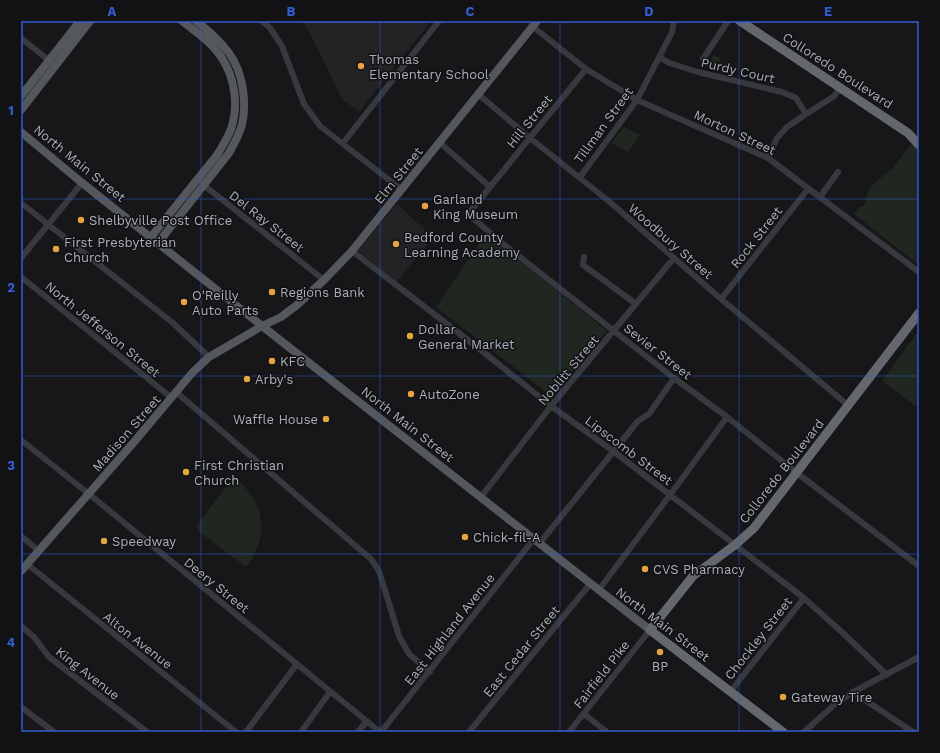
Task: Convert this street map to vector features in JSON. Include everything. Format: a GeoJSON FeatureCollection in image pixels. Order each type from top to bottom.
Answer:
{"type":"FeatureCollection","features":[{"type":"Feature","properties":{"kind":"highway","name":"Colloredo Boulevard"},"geometry":{"type":"LineString","coordinates":[[740,21],[908,133],[919,145]]}},
{"type":"Feature","properties":{"kind":"highway","name":"Colloredo Boulevard"},"geometry":{"type":"LineString","coordinates":[[650,630],[693,576],[735,546],[754,528],[919,313]]}},
{"type":"Feature","properties":{"kind":"highway","name":"North Main Street"},"geometry":{"type":"LineString","coordinates":[[650,630],[783,732]]}},
{"type":"Feature","properties":{"kind":"main road"},"geometry":{"type":"LineString","coordinates":[[21,110],[80,21]]}},
{"type":"Feature","properties":{"kind":"main road"},"geometry":{"type":"LineString","coordinates":[[21,96],[90,21]]}},
{"type":"Feature","properties":{"kind":"main road"},"geometry":{"type":"LineString","coordinates":[[151,237],[217,155],[226,141],[233,122],[236,102],[230,74],[222,57],[215,48],[182,21]]}},
{"type":"Feature","properties":{"kind":"main road"},"geometry":{"type":"LineString","coordinates":[[158,243],[229,153],[236,142],[242,123],[244,102],[242,86],[234,61],[220,42],[202,23]]}},
{"type":"Feature","properties":{"kind":"main road","name":"Elm Street"},"geometry":{"type":"LineString","coordinates":[[262,326],[281,317],[297,305],[352,251],[534,24]]}},
{"type":"Feature","properties":{"kind":"main road","name":"North Main Street"},"geometry":{"type":"LineString","coordinates":[[21,132],[82,183],[262,326],[598,591],[650,630]]}},
{"type":"Feature","properties":{"kind":"main road","name":"Madison Street"},"geometry":{"type":"LineString","coordinates":[[21,571],[192,373],[209,357],[262,326]]}},
{"type":"Feature","properties":{"kind":"street"},"geometry":{"type":"LineString","coordinates":[[262,21],[270,28],[282,46],[304,104],[320,126],[402,190]]}},
{"type":"Feature","properties":{"kind":"street"},"geometry":{"type":"LineString","coordinates":[[343,143],[439,21]]}},
{"type":"Feature","properties":{"kind":"street","name":"Tillman Street"},"geometry":{"type":"LineString","coordinates":[[580,177],[637,100],[672,32],[674,21]]}},
{"type":"Feature","properties":{"kind":"street"},"geometry":{"type":"LineString","coordinates":[[703,59],[728,21]]}},
{"type":"Feature","properties":{"kind":"street"},"geometry":{"type":"LineString","coordinates":[[197,33],[202,23]]}},
{"type":"Feature","properties":{"kind":"street","name":"Morton Street"},"geometry":{"type":"LineString","coordinates":[[534,24],[586,69],[637,100],[768,158],[919,272]]}},
{"type":"Feature","properties":{"kind":"street"},"geometry":{"type":"LineString","coordinates":[[21,38],[52,63]]}},
{"type":"Feature","properties":{"kind":"street","name":"Purdy Court"},"geometry":{"type":"LineString","coordinates":[[659,57],[674,65],[698,72],[782,92],[796,98],[806,114]]}},
{"type":"Feature","properties":{"kind":"street","name":"Hill Street"},"geometry":{"type":"LineString","coordinates":[[490,187],[586,69]]}},
{"type":"Feature","properties":{"kind":"street"},"geometry":{"type":"LineString","coordinates":[[768,158],[777,138],[787,127],[833,97],[841,88]]}},
{"type":"Feature","properties":{"kind":"street","name":"Woodbury Street"},"geometry":{"type":"LineString","coordinates":[[478,94],[611,203],[721,299],[848,406]]}},
{"type":"Feature","properties":{"kind":"street"},"geometry":{"type":"LineString","coordinates":[[439,142],[490,187]]}},
{"type":"Feature","properties":{"kind":"street"},"geometry":{"type":"LineString","coordinates":[[820,197],[838,172]]}},
{"type":"Feature","properties":{"kind":"street","name":"Del Ray Street"},"geometry":{"type":"LineString","coordinates":[[197,179],[324,280]]}},
{"type":"Feature","properties":{"kind":"street"},"geometry":{"type":"LineString","coordinates":[[21,258],[47,224],[82,183]]}},
{"type":"Feature","properties":{"kind":"street","name":"Sevier Street"},"geometry":{"type":"LineString","coordinates":[[490,187],[468,214],[502,243],[674,378],[727,417],[797,473],[919,566]]}},
{"type":"Feature","properties":{"kind":"street","name":"Rock Street"},"geometry":{"type":"LineString","coordinates":[[721,299],[808,189]]}},
{"type":"Feature","properties":{"kind":"street"},"geometry":{"type":"LineString","coordinates":[[21,203],[168,319],[209,357]]}},
{"type":"Feature","properties":{"kind":"street","name":"Lipscomb Street"},"geometry":{"type":"LineString","coordinates":[[352,251],[551,406],[613,451],[804,598],[887,675]]}},
{"type":"Feature","properties":{"kind":"street"},"geometry":{"type":"LineString","coordinates":[[584,257],[583,265],[636,304]]}},
{"type":"Feature","properties":{"kind":"street","name":"Noblitt Street"},"geometry":{"type":"LineString","coordinates":[[480,497],[551,406],[615,331],[674,258]]}},
{"type":"Feature","properties":{"kind":"street","name":"North Jefferson Street"},"geometry":{"type":"LineString","coordinates":[[21,277],[174,395],[370,559],[380,571],[399,636],[409,654],[430,672]]}},
{"type":"Feature","properties":{"kind":"street","name":"East Highland Avenue"},"geometry":{"type":"LineString","coordinates":[[381,732],[536,542],[638,421],[649,414],[674,378]]}},
{"type":"Feature","properties":{"kind":"street"},"geometry":{"type":"LineString","coordinates":[[598,591],[727,417]]}},
{"type":"Feature","properties":{"kind":"street","name":"Deery Street"},"geometry":{"type":"LineString","coordinates":[[21,440],[381,732]]}},
{"type":"Feature","properties":{"kind":"street"},"geometry":{"type":"LineString","coordinates":[[21,536],[39,551]]}},
{"type":"Feature","properties":{"kind":"street","name":"Alton Avenue"},"geometry":{"type":"LineString","coordinates":[[27,564],[236,732]]}},
{"type":"Feature","properties":{"kind":"street","name":"East Cedar Street"},"geometry":{"type":"LineString","coordinates":[[469,732],[590,584]]}},
{"type":"Feature","properties":{"kind":"street","name":"Chockley Street"},"geometry":{"type":"LineString","coordinates":[[730,692],[804,598]]}},
{"type":"Feature","properties":{"kind":"street","name":"King Avenue"},"geometry":{"type":"LineString","coordinates":[[21,626],[34,637],[48,657],[147,732]]}},
{"type":"Feature","properties":{"kind":"street","name":"Fairfield Pike"},"geometry":{"type":"LineString","coordinates":[[569,732],[650,630]]}},
{"type":"Feature","properties":{"kind":"street"},"geometry":{"type":"LineString","coordinates":[[804,732],[853,692],[919,657]]}},
{"type":"Feature","properties":{"kind":"street"},"geometry":{"type":"LineString","coordinates":[[246,732],[297,664]]}},
{"type":"Feature","properties":{"kind":"street"},"geometry":{"type":"LineString","coordinates":[[300,732],[330,692]]}},
{"type":"Feature","properties":{"kind":"street"},"geometry":{"type":"LineString","coordinates":[[853,692],[913,732]]}},
{"type":"Feature","properties":{"kind":"street"},"geometry":{"type":"LineString","coordinates":[[21,707],[54,732]]}},
{"type":"Feature","properties":{"kind":"street"},"geometry":{"type":"LineString","coordinates":[[584,714],[606,732]]}},
{"type":"Feature","properties":{"kind":"street"},"geometry":{"type":"LineString","coordinates":[[358,732],[367,721]]}},
{"type":"Feature","properties":{"kind":"shaded area","name":"Thomas Elementary School"},"geometry":{"type":"Polygon","coordinates":[[[302,21],[431,21],[359,112],[342,99],[310,33],[302,21]]]}},
{"type":"Feature","properties":{"kind":"shaded area"},"geometry":{"type":"Polygon","coordinates":[[[713,55],[721,58],[716,70],[708,67],[713,55]]]}},
{"type":"Feature","properties":{"kind":"shaded area"},"geometry":{"type":"Polygon","coordinates":[[[624,127],[640,135],[628,152],[611,143],[624,127]]]}},
{"type":"Feature","properties":{"kind":"shaded area"},"geometry":{"type":"Polygon","coordinates":[[[911,144],[919,151],[919,265],[854,214],[859,207],[864,206],[869,189],[875,182],[892,169],[911,144]]]}},
{"type":"Feature","properties":{"kind":"shaded area","name":"Bedford County Learning Academy"},"geometry":{"type":"Polygon","coordinates":[[[397,204],[433,237],[397,282],[358,251],[397,204]]]}},
{"type":"Feature","properties":{"kind":"shaded area"},"geometry":{"type":"Polygon","coordinates":[[[486,234],[607,331],[551,396],[436,307],[486,234]]]}},
{"type":"Feature","properties":{"kind":"shaded area"},"geometry":{"type":"Polygon","coordinates":[[[919,330],[919,409],[882,381],[919,330]]]}},
{"type":"Feature","properties":{"kind":"shaded area"},"geometry":{"type":"Polygon","coordinates":[[[234,477],[244,486],[252,497],[258,508],[261,519],[259,544],[246,567],[197,530],[197,525],[234,477]]]}},
{"type":"Feature","properties":{"kind":"place","name":"Thomas Elementary School"},"geometry":{"type":"Point","coordinates":[361,66]}},
{"type":"Feature","properties":{"kind":"place","name":"Garland King Museum"},"geometry":{"type":"Point","coordinates":[425,206]}},
{"type":"Feature","properties":{"kind":"place","name":"Shelbyville Post Office"},"geometry":{"type":"Point","coordinates":[81,220]}},
{"type":"Feature","properties":{"kind":"place","name":"Bedford County Learning Academy"},"geometry":{"type":"Point","coordinates":[396,244]}},
{"type":"Feature","properties":{"kind":"place","name":"First Presbyterian Church"},"geometry":{"type":"Point","coordinates":[56,249]}},
{"type":"Feature","properties":{"kind":"place","name":"Regions Bank"},"geometry":{"type":"Point","coordinates":[272,292]}},
{"type":"Feature","properties":{"kind":"place","name":"O'Reilly Auto Parts"},"geometry":{"type":"Point","coordinates":[184,302]}},
{"type":"Feature","properties":{"kind":"place","name":"Dollar General Market"},"geometry":{"type":"Point","coordinates":[410,336]}},
{"type":"Feature","properties":{"kind":"place","name":"KFC"},"geometry":{"type":"Point","coordinates":[272,361]}},
{"type":"Feature","properties":{"kind":"place","name":"Arby's"},"geometry":{"type":"Point","coordinates":[247,379]}},
{"type":"Feature","properties":{"kind":"place","name":"AutoZone"},"geometry":{"type":"Point","coordinates":[411,394]}},
{"type":"Feature","properties":{"kind":"place","name":"Waffle House"},"geometry":{"type":"Point","coordinates":[326,419]}},
{"type":"Feature","properties":{"kind":"place","name":"First Christian Church"},"geometry":{"type":"Point","coordinates":[186,472]}},
{"type":"Feature","properties":{"kind":"place","name":"Chick-fil-A"},"geometry":{"type":"Point","coordinates":[465,537]}},
{"type":"Feature","properties":{"kind":"place","name":"Speedway"},"geometry":{"type":"Point","coordinates":[104,541]}},
{"type":"Feature","properties":{"kind":"place","name":"CVS Pharmacy"},"geometry":{"type":"Point","coordinates":[645,569]}},
{"type":"Feature","properties":{"kind":"place","name":"BP"},"geometry":{"type":"Point","coordinates":[660,652]}},
{"type":"Feature","properties":{"kind":"place","name":"Gateway Tire"},"geometry":{"type":"Point","coordinates":[783,697]}}]}
